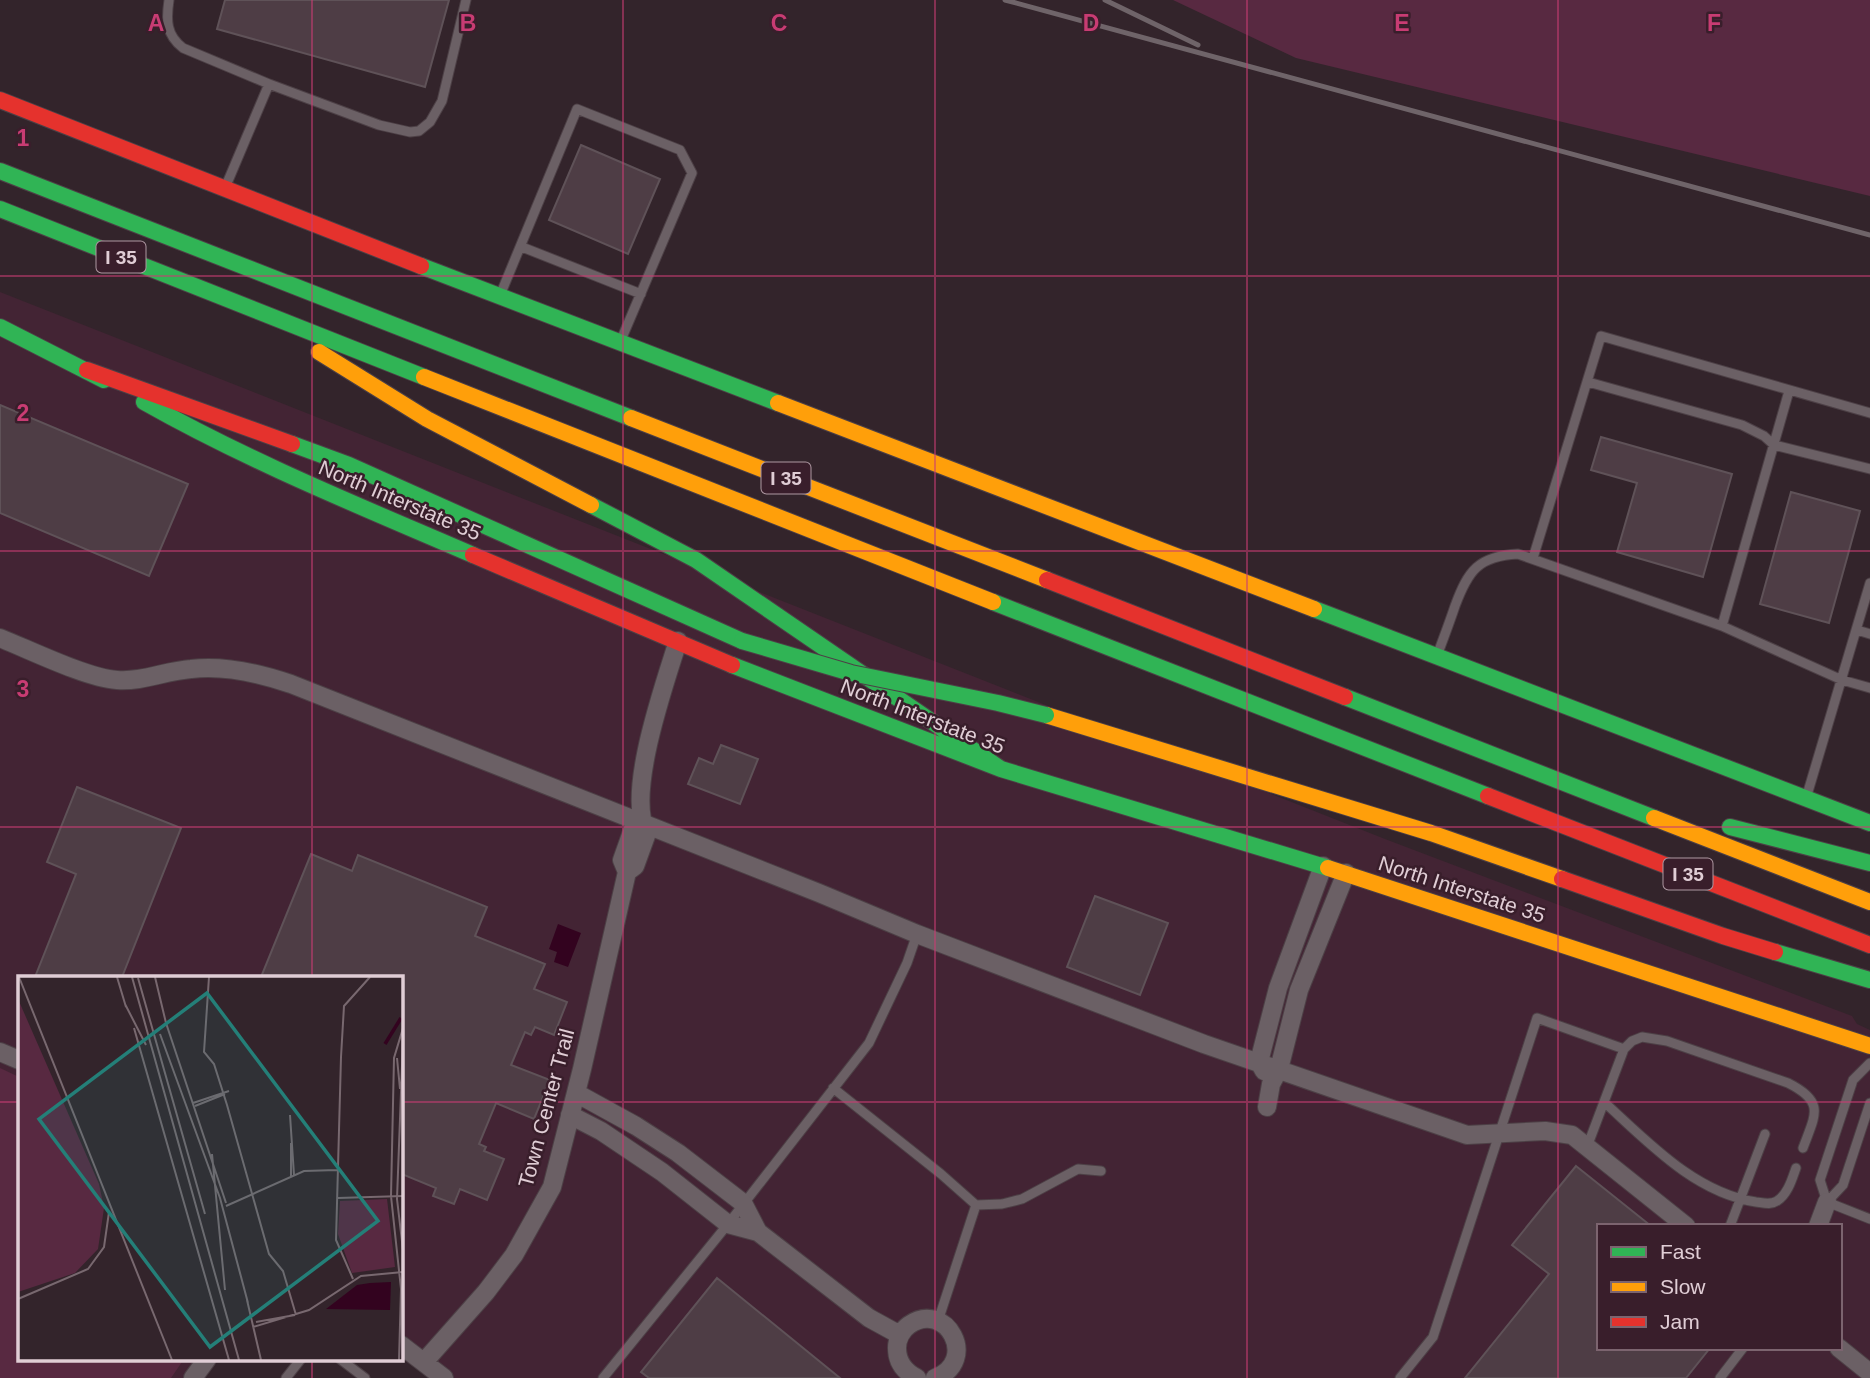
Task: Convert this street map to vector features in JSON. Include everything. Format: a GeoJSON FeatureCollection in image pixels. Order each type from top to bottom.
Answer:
{"type":"FeatureCollection","features":[{"type":"Feature","properties":{"kind":"main road"},"geometry":{"type":"LineString","coordinates":[[0,100],[225,190],[1870,823]]}},
{"type":"Feature","properties":{"kind":"main road","name":"I 35"},"geometry":{"type":"LineString","coordinates":[[0,171],[1870,902]]}},
{"type":"Feature","properties":{"kind":"main road","name":"I 35"},"geometry":{"type":"LineString","coordinates":[[0,209],[885,560],[1870,945]]}},
{"type":"Feature","properties":{"kind":"main road"},"geometry":{"type":"LineString","coordinates":[[243,305],[427,419],[696,561],[1002,769]]}},
{"type":"Feature","properties":{"kind":"main road","name":"North Interstate 35"},"geometry":{"type":"LineString","coordinates":[[0,327],[86,370],[190,428],[298,480],[758,676],[1002,769],[1346,873],[1870,1046]]}},
{"type":"Feature","properties":{"kind":"main road"},"geometry":{"type":"LineString","coordinates":[[86,370],[349,466],[742,641],[848,672],[971,695],[1046,715],[1431,833],[1723,936],[1870,980]]}},
{"type":"Feature","properties":{"kind":"main road"},"geometry":{"type":"LineString","coordinates":[[1572,785],[1870,863]]}},
{"type":"Feature","properties":{"kind":"street"},"geometry":{"type":"LineString","coordinates":[[0,638],[87,673],[113,680],[136,681],[191,668],[260,674],[291,684],[818,892],[917,934],[1204,1044],[1259,1062],[1275,1076],[1467,1135],[1545,1131],[1572,1135],[1683,1224]]}},
{"type":"Feature","properties":{"kind":"street","name":"Town Center Trail"},"geometry":{"type":"LineString","coordinates":[[424,1362],[486,1292],[514,1255],[552,1187],[627,872],[635,866],[647,833],[641,824],[642,783],[648,740],[678,641]]}},
{"type":"Feature","properties":{"kind":"street"},"geometry":{"type":"LineString","coordinates":[[1259,1062],[1278,988],[1323,866]]}},
{"type":"Feature","properties":{"kind":"street"},"geometry":{"type":"LineString","coordinates":[[1267,1107],[1299,989],[1346,873]]}},
{"type":"Feature","properties":{"kind":"street"},"geometry":{"type":"LineString","coordinates":[[0,1052],[18,1060]]}},
{"type":"Feature","properties":{"kind":"street"},"geometry":{"type":"LineString","coordinates":[[576,1093],[678,1153],[743,1203],[758,1231],[869,1318],[900,1335]]}},
{"type":"Feature","properties":{"kind":"street"},"geometry":{"type":"LineString","coordinates":[[570,1115],[601,1131],[662,1171],[728,1224],[758,1231]]}},
{"type":"Feature","properties":{"kind":"street"},"geometry":{"type":"LineString","coordinates":[[1819,1224],[1827,1202]]}},
{"type":"Feature","properties":{"kind":"street"},"geometry":{"type":"LineString","coordinates":[[917,1378],[903,1368],[897,1352],[900,1335],[913,1322],[921,1319],[938,1321],[964,1342],[953,1364],[937,1378]]}},
{"type":"Feature","properties":{"kind":"street"},"geometry":{"type":"LineString","coordinates":[[402,1346],[443,1378]]}},
{"type":"Feature","properties":{"kind":"street"},"geometry":{"type":"LineString","coordinates":[[1841,1350],[1870,1373]]}},
{"type":"Feature","properties":{"kind":"street"},"geometry":{"type":"LineString","coordinates":[[193,1378],[206,1360]]}},
{"type":"Feature","properties":{"kind":"lane"},"geometry":{"type":"LineString","coordinates":[[169,0],[167,26],[175,42],[183,48],[269,84],[401,131],[419,131],[430,122],[442,101],[467,0]]}},
{"type":"Feature","properties":{"kind":"lane"},"geometry":{"type":"LineString","coordinates":[[225,190],[269,84]]}},
{"type":"Feature","properties":{"kind":"lane"},"geometry":{"type":"LineString","coordinates":[[500,295],[577,109],[680,150],[692,173],[621,341]]}},
{"type":"Feature","properties":{"kind":"lane"},"geometry":{"type":"LineString","coordinates":[[522,247],[641,294]]}},
{"type":"Feature","properties":{"kind":"lane"},"geometry":{"type":"LineString","coordinates":[[1532,558],[1601,336],[1870,413]]}},
{"type":"Feature","properties":{"kind":"lane"},"geometry":{"type":"LineString","coordinates":[[1588,382],[1742,425],[1764,436],[1774,445],[1870,469]]}},
{"type":"Feature","properties":{"kind":"lane"},"geometry":{"type":"LineString","coordinates":[[1722,626],[1788,391]]}},
{"type":"Feature","properties":{"kind":"lane"},"geometry":{"type":"LineString","coordinates":[[1436,657],[1465,581],[1472,570],[1482,562],[1518,554],[1722,626],[1842,680],[1870,688]]}},
{"type":"Feature","properties":{"kind":"lane"},"geometry":{"type":"LineString","coordinates":[[1805,800],[1870,583]]}},
{"type":"Feature","properties":{"kind":"lane"},"geometry":{"type":"LineString","coordinates":[[1857,630],[1870,634]]}},
{"type":"Feature","properties":{"kind":"lane"},"geometry":{"type":"LineString","coordinates":[[603,1378],[728,1224],[869,1043],[907,963],[917,934]]}},
{"type":"Feature","properties":{"kind":"lane"},"geometry":{"type":"LineString","coordinates":[[1400,1378],[1433,1336],[1538,1018],[1623,1049]]}},
{"type":"Feature","properties":{"kind":"lane"},"geometry":{"type":"LineString","coordinates":[[1587,1147],[1623,1049],[1642,1037],[1667,1041],[1807,1092],[1814,1104],[1814,1118],[1803,1148]]}},
{"type":"Feature","properties":{"kind":"lane"},"geometry":{"type":"LineString","coordinates":[[1827,1202],[1820,1180],[1853,1080],[1870,1063]]}},
{"type":"Feature","properties":{"kind":"lane"},"geometry":{"type":"LineString","coordinates":[[834,1088],[942,1174],[976,1205],[1003,1205],[1023,1199],[1078,1169],[1101,1171]]}},
{"type":"Feature","properties":{"kind":"lane"},"geometry":{"type":"LineString","coordinates":[[1604,1102],[1683,1170],[1715,1190],[1741,1200],[1768,1204],[1778,1200],[1788,1190],[1796,1168]]}},
{"type":"Feature","properties":{"kind":"lane"},"geometry":{"type":"LineString","coordinates":[[1827,1202],[1843,1185],[1870,1103]]}},
{"type":"Feature","properties":{"kind":"lane"},"geometry":{"type":"LineString","coordinates":[[1731,1224],[1765,1133]]}},
{"type":"Feature","properties":{"kind":"lane"},"geometry":{"type":"LineString","coordinates":[[638,1155],[650,1135]]}},
{"type":"Feature","properties":{"kind":"lane"},"geometry":{"type":"LineString","coordinates":[[1827,1202],[1868,1217],[1870,1205]]}},
{"type":"Feature","properties":{"kind":"lane"},"geometry":{"type":"LineString","coordinates":[[938,1321],[976,1205]]}},
{"type":"Feature","properties":{"kind":"lane"},"geometry":{"type":"LineString","coordinates":[[1720,1378],[1741,1350]]}},
{"type":"Feature","properties":{"kind":"lane"},"geometry":{"type":"LineString","coordinates":[[286,1378],[300,1360]]}},
{"type":"Feature","properties":{"kind":"lane"},"geometry":{"type":"LineString","coordinates":[[341,1360],[361,1377]]}},
{"type":"Feature","properties":{"kind":"shaded area"},"geometry":{"type":"Polygon","coordinates":[[[1173,0],[1870,0],[1870,196],[1296,58],[1173,0]]]}},
{"type":"Feature","properties":{"kind":"shaded area"},"geometry":{"type":"Polygon","coordinates":[[[0,292],[1385,839],[1852,1016],[1857,1024],[1870,1030],[1870,1378],[438,1378],[402,1350],[402,976],[18,976],[18,1360],[203,1360],[191,1378],[0,1378],[0,292]]]}},
{"type":"Feature","properties":{"kind":"shaded area"},"geometry":{"type":"Polygon","coordinates":[[[558,924],[581,933],[568,967],[554,962],[557,952],[549,949],[558,924]]]}},
{"type":"Feature","properties":{"kind":"shaded area"},"geometry":{"type":"Polygon","coordinates":[[[0,1068],[18,1077],[18,1360],[183,1360],[171,1378],[0,1378],[0,1068]]]}},
{"type":"Feature","properties":{"kind":"building"},"geometry":{"type":"Polygon","coordinates":[[[225,0],[449,0],[425,87],[217,29],[225,0]]]}},
{"type":"Feature","properties":{"kind":"building"},"geometry":{"type":"Polygon","coordinates":[[[581,145],[660,179],[628,254],[549,220],[581,145]]]}},
{"type":"Feature","properties":{"kind":"building"},"geometry":{"type":"Polygon","coordinates":[[[0,405],[188,484],[149,576],[0,513],[0,405]]]}},
{"type":"Feature","properties":{"kind":"building"},"geometry":{"type":"Polygon","coordinates":[[[1601,437],[1732,474],[1703,577],[1617,552],[1637,483],[1591,470],[1601,437]]]}},
{"type":"Feature","properties":{"kind":"building"},"geometry":{"type":"Polygon","coordinates":[[[1791,492],[1860,511],[1829,623],[1760,604],[1791,492]]]}},
{"type":"Feature","properties":{"kind":"building"},"geometry":{"type":"Polygon","coordinates":[[[721,745],[758,759],[740,804],[688,784],[699,758],[713,764],[721,745]]]}},
{"type":"Feature","properties":{"kind":"building"},"geometry":{"type":"Polygon","coordinates":[[[77,787],[181,828],[122,976],[35,976],[76,874],[47,862],[77,787]]]}},
{"type":"Feature","properties":{"kind":"building"},"geometry":{"type":"Polygon","coordinates":[[[311,854],[352,871],[358,855],[487,907],[475,936],[545,964],[534,989],[567,1002],[554,1035],[535,1027],[531,1035],[525,1032],[511,1065],[550,1080],[534,1119],[496,1103],[479,1144],[486,1147],[484,1151],[504,1159],[487,1200],[460,1189],[454,1204],[433,1196],[436,1188],[402,1174],[402,976],[261,976],[311,854]]]}},
{"type":"Feature","properties":{"kind":"building"},"geometry":{"type":"Polygon","coordinates":[[[1095,896],[1168,923],[1140,995],[1067,967],[1095,896]]]}},
{"type":"Feature","properties":{"kind":"building"},"geometry":{"type":"Polygon","coordinates":[[[1576,1166],[1648,1224],[1597,1224],[1597,1350],[1708,1350],[1686,1378],[1465,1378],[1549,1274],[1512,1245],[1576,1166]]]}},
{"type":"Feature","properties":{"kind":"building"},"geometry":{"type":"Polygon","coordinates":[[[717,1278],[840,1378],[649,1378],[641,1372],[717,1278]]]}},
{"type":"Feature","properties":{"kind":"railway"},"geometry":{"type":"LineString","coordinates":[[1005,0],[1870,235]]}},
{"type":"Feature","properties":{"kind":"railway"},"geometry":{"type":"LineString","coordinates":[[1105,0],[1198,45]]}},
{"type":"Feature","properties":{"kind":"traffic: fast"},"geometry":{"type":"LineString","coordinates":[[0,171],[631,418]]}},
{"type":"Feature","properties":{"kind":"traffic: fast"},"geometry":{"type":"LineString","coordinates":[[0,209],[424,377]]}},
{"type":"Feature","properties":{"kind":"traffic: fast"},"geometry":{"type":"LineString","coordinates":[[421,266],[778,403]]}},
{"type":"Feature","properties":{"kind":"traffic: fast"},"geometry":{"type":"LineString","coordinates":[[0,327],[104,380]]}},
{"type":"Feature","properties":{"kind":"traffic: fast"},"geometry":{"type":"LineString","coordinates":[[144,402],[265,464],[473,555]]}},
{"type":"Feature","properties":{"kind":"traffic: fast"},"geometry":{"type":"LineString","coordinates":[[292,444],[349,465],[742,641]]}},
{"type":"Feature","properties":{"kind":"traffic: fast"},"geometry":{"type":"LineString","coordinates":[[591,505],[696,560],[1001,769]]}},
{"type":"Feature","properties":{"kind":"traffic: fast"},"geometry":{"type":"LineString","coordinates":[[993,602],[1488,796]]}},
{"type":"Feature","properties":{"kind":"traffic: fast"},"geometry":{"type":"LineString","coordinates":[[1314,609],[1870,823]]}},
{"type":"Feature","properties":{"kind":"traffic: fast"},"geometry":{"type":"LineString","coordinates":[[742,641],[851,673],[1046,715]]}},
{"type":"Feature","properties":{"kind":"traffic: fast"},"geometry":{"type":"LineString","coordinates":[[732,665],[1001,769],[1328,868]]}},
{"type":"Feature","properties":{"kind":"traffic: fast"},"geometry":{"type":"LineString","coordinates":[[1345,697],[1654,818]]}},
{"type":"Feature","properties":{"kind":"traffic: fast"},"geometry":{"type":"LineString","coordinates":[[1730,827],[1870,863]]}},
{"type":"Feature","properties":{"kind":"traffic: fast"},"geometry":{"type":"LineString","coordinates":[[1775,952],[1870,980]]}},
{"type":"Feature","properties":{"kind":"traffic: slow"},"geometry":{"type":"LineString","coordinates":[[319,352],[427,419],[591,505]]}},
{"type":"Feature","properties":{"kind":"traffic: slow"},"geometry":{"type":"LineString","coordinates":[[424,377],[993,602]]}},
{"type":"Feature","properties":{"kind":"traffic: slow"},"geometry":{"type":"LineString","coordinates":[[778,403],[1314,609]]}},
{"type":"Feature","properties":{"kind":"traffic: slow"},"geometry":{"type":"LineString","coordinates":[[631,418],[1047,580]]}},
{"type":"Feature","properties":{"kind":"traffic: slow"},"geometry":{"type":"LineString","coordinates":[[1046,715],[1431,833],[1562,879]]}},
{"type":"Feature","properties":{"kind":"traffic: slow"},"geometry":{"type":"LineString","coordinates":[[1654,818],[1870,902]]}},
{"type":"Feature","properties":{"kind":"traffic: slow"},"geometry":{"type":"LineString","coordinates":[[1328,868],[1870,1046]]}},
{"type":"Feature","properties":{"kind":"traffic: jam"},"geometry":{"type":"LineString","coordinates":[[0,100],[421,266]]}},
{"type":"Feature","properties":{"kind":"traffic: jam"},"geometry":{"type":"LineString","coordinates":[[87,370],[292,444]]}},
{"type":"Feature","properties":{"kind":"traffic: jam"},"geometry":{"type":"LineString","coordinates":[[473,555],[732,665]]}},
{"type":"Feature","properties":{"kind":"traffic: jam"},"geometry":{"type":"LineString","coordinates":[[1047,580],[1345,697]]}},
{"type":"Feature","properties":{"kind":"traffic: jam"},"geometry":{"type":"LineString","coordinates":[[1488,796],[1870,945]]}},
{"type":"Feature","properties":{"kind":"traffic: jam"},"geometry":{"type":"LineString","coordinates":[[1562,879],[1775,952]]}}]}
